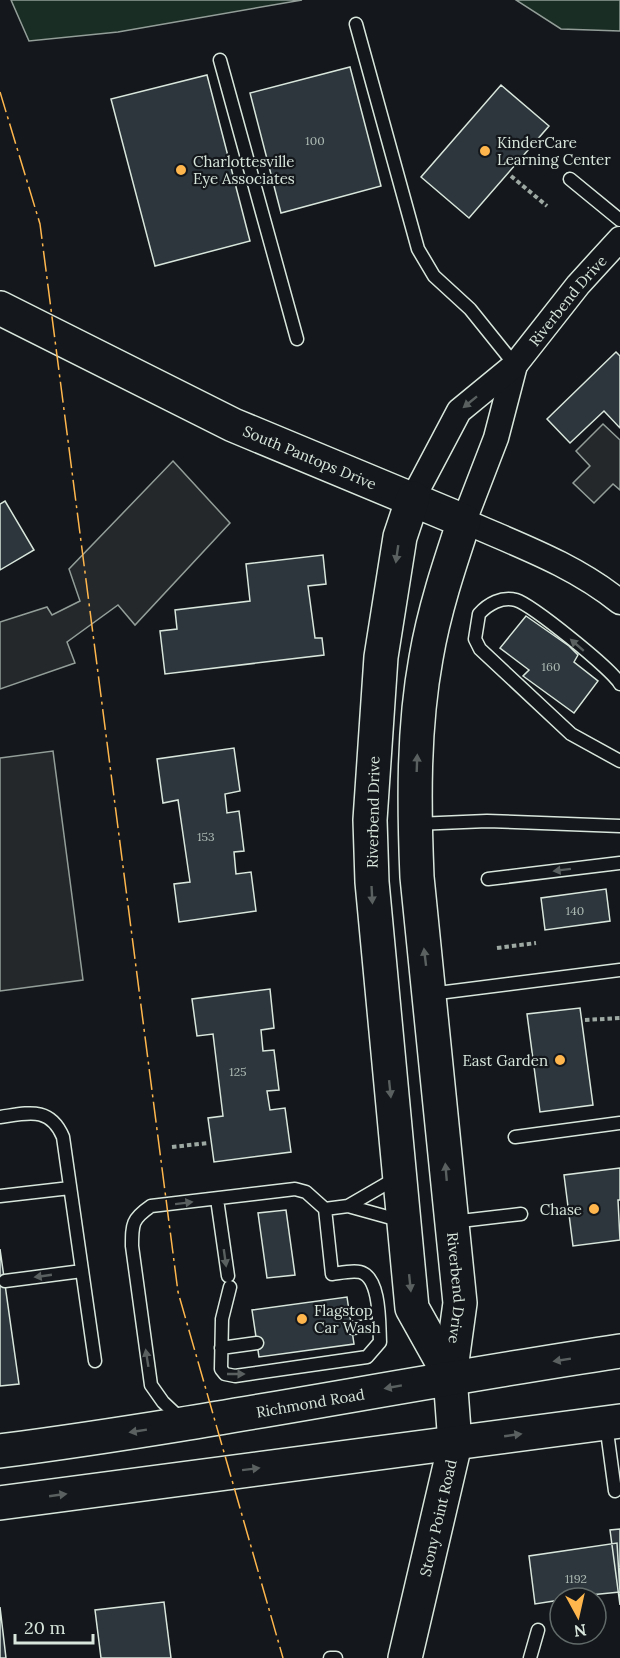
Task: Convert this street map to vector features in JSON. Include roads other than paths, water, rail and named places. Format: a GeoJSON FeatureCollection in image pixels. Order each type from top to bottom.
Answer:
{"type":"FeatureCollection","features":[{"type":"Feature","properties":{"kind":"main road","name":"South Pantops Drive"},"geometry":{"type":"LineString","coordinates":[[0,308],[233,425],[464,521]]}},
{"type":"Feature","properties":{"kind":"main road","name":"Riverbend Drive"},"geometry":{"type":"LineString","coordinates":[[413,498],[400,537],[381,657],[370,820],[374,928],[412,1308],[450,1376]]}},
{"type":"Feature","properties":{"kind":"main road","name":"Riverbend Drive"},"geometry":{"type":"LineString","coordinates":[[450,1376],[460,1303],[450,1222],[417,877],[415,824],[417,739],[426,659],[442,583],[464,521]]}},
{"type":"Feature","properties":{"kind":"main road","name":"Richmond Road"},"geometry":{"type":"LineString","coordinates":[[0,1451],[186,1424],[450,1376],[620,1351]]}},
{"type":"Feature","properties":{"kind":"main road","name":"Stony Point Road"},"geometry":{"type":"LineString","coordinates":[[405,1658],[455,1444],[450,1376]]}},
{"type":"Feature","properties":{"kind":"main road"},"geometry":{"type":"LineString","coordinates":[[0,1503],[613,1422]]}},
{"type":"Feature","properties":{"kind":"street","name":"Riverbend Drive"},"geometry":{"type":"LineString","coordinates":[[413,498],[459,411],[516,365],[578,285],[620,238]]}},
{"type":"Feature","properties":{"kind":"street","name":"Riverbend Drive"},"geometry":{"type":"LineString","coordinates":[[464,521],[496,438],[516,365]]}},
{"type":"Feature","properties":{"kind":"street","name":"South Pantops Drive"},"geometry":{"type":"LineString","coordinates":[[464,521],[557,560],[600,586],[620,602]]}},
{"type":"Feature","properties":{"kind":"lane"},"geometry":{"type":"LineString","coordinates":[[356,24],[418,249],[434,276],[471,309],[516,365]]}},
{"type":"Feature","properties":{"kind":"lane"},"geometry":{"type":"LineString","coordinates":[[220,60],[297,339]]}},
{"type":"Feature","properties":{"kind":"lane"},"geometry":{"type":"LineString","coordinates":[[570,178],[620,220]]}},
{"type":"Feature","properties":{"kind":"lane"},"geometry":{"type":"LineString","coordinates":[[620,684],[544,617],[515,600],[494,602],[479,614],[475,639],[480,650],[571,734],[620,761]]}},
{"type":"Feature","properties":{"kind":"lane"},"geometry":{"type":"LineString","coordinates":[[415,824],[487,821],[620,826]]}},
{"type":"Feature","properties":{"kind":"lane"},"geometry":{"type":"LineString","coordinates":[[488,879],[620,863]]}},
{"type":"Feature","properties":{"kind":"lane"},"geometry":{"type":"LineString","coordinates":[[429,994],[620,969]]}},
{"type":"Feature","properties":{"kind":"lane"},"geometry":{"type":"LineString","coordinates":[[0,1117],[42,1114],[56,1122],[63,1137],[95,1361]]}},
{"type":"Feature","properties":{"kind":"lane"},"geometry":{"type":"LineString","coordinates":[[515,1137],[620,1123]]}},
{"type":"Feature","properties":{"kind":"lane"},"geometry":{"type":"LineString","coordinates":[[326,1209],[348,1206],[399,1176]]}},
{"type":"Feature","properties":{"kind":"lane"},"geometry":{"type":"LineString","coordinates":[[0,1196],[70,1188]]}},
{"type":"Feature","properties":{"kind":"lane"},"geometry":{"type":"LineString","coordinates":[[186,1424],[163,1402],[151,1385],[132,1227],[137,1215],[151,1206],[295,1189],[306,1192],[326,1209],[332,1274],[360,1272],[370,1277],[375,1287],[380,1342],[367,1357],[235,1376],[225,1374],[221,1369],[222,1319],[229,1282],[217,1199]]}},
{"type":"Feature","properties":{"kind":"lane"},"geometry":{"type":"LineString","coordinates":[[348,1206],[404,1221]]}},
{"type":"Feature","properties":{"kind":"lane"},"geometry":{"type":"LineString","coordinates":[[450,1222],[521,1214]]}},
{"type":"Feature","properties":{"kind":"lane"},"geometry":{"type":"LineString","coordinates":[[4,1281],[82,1271]]}},
{"type":"Feature","properties":{"kind":"lane"},"geometry":{"type":"LineString","coordinates":[[352,1328],[379,1325]]}},
{"type":"Feature","properties":{"kind":"lane"},"geometry":{"type":"LineString","coordinates":[[221,1348],[257,1343]]}},
{"type":"Feature","properties":{"kind":"lane"},"geometry":{"type":"LineString","coordinates":[[613,1422],[615,1491]]}},
{"type":"Feature","properties":{"kind":"lane"},"geometry":{"type":"LineString","coordinates":[[530,1658],[538,1630]]}},
{"type":"Feature","properties":{"kind":"lane"},"geometry":{"type":"LineString","coordinates":[[330,1658],[336,1658]]}},
{"type":"Feature","properties":{"kind":"place","name":"KinderCare Learning Center"},"geometry":{"type":"Point","coordinates":[485,151]}},
{"type":"Feature","properties":{"kind":"place","name":"Charlottesville Eye Associates"},"geometry":{"type":"Point","coordinates":[181,170]}},
{"type":"Feature","properties":{"kind":"place","name":"East Garden"},"geometry":{"type":"Point","coordinates":[560,1060]}},
{"type":"Feature","properties":{"kind":"place","name":"Chase"},"geometry":{"type":"Point","coordinates":[594,1209]}},
{"type":"Feature","properties":{"kind":"place","name":"Flagstop Car Wash"},"geometry":{"type":"Point","coordinates":[302,1319]}}]}
